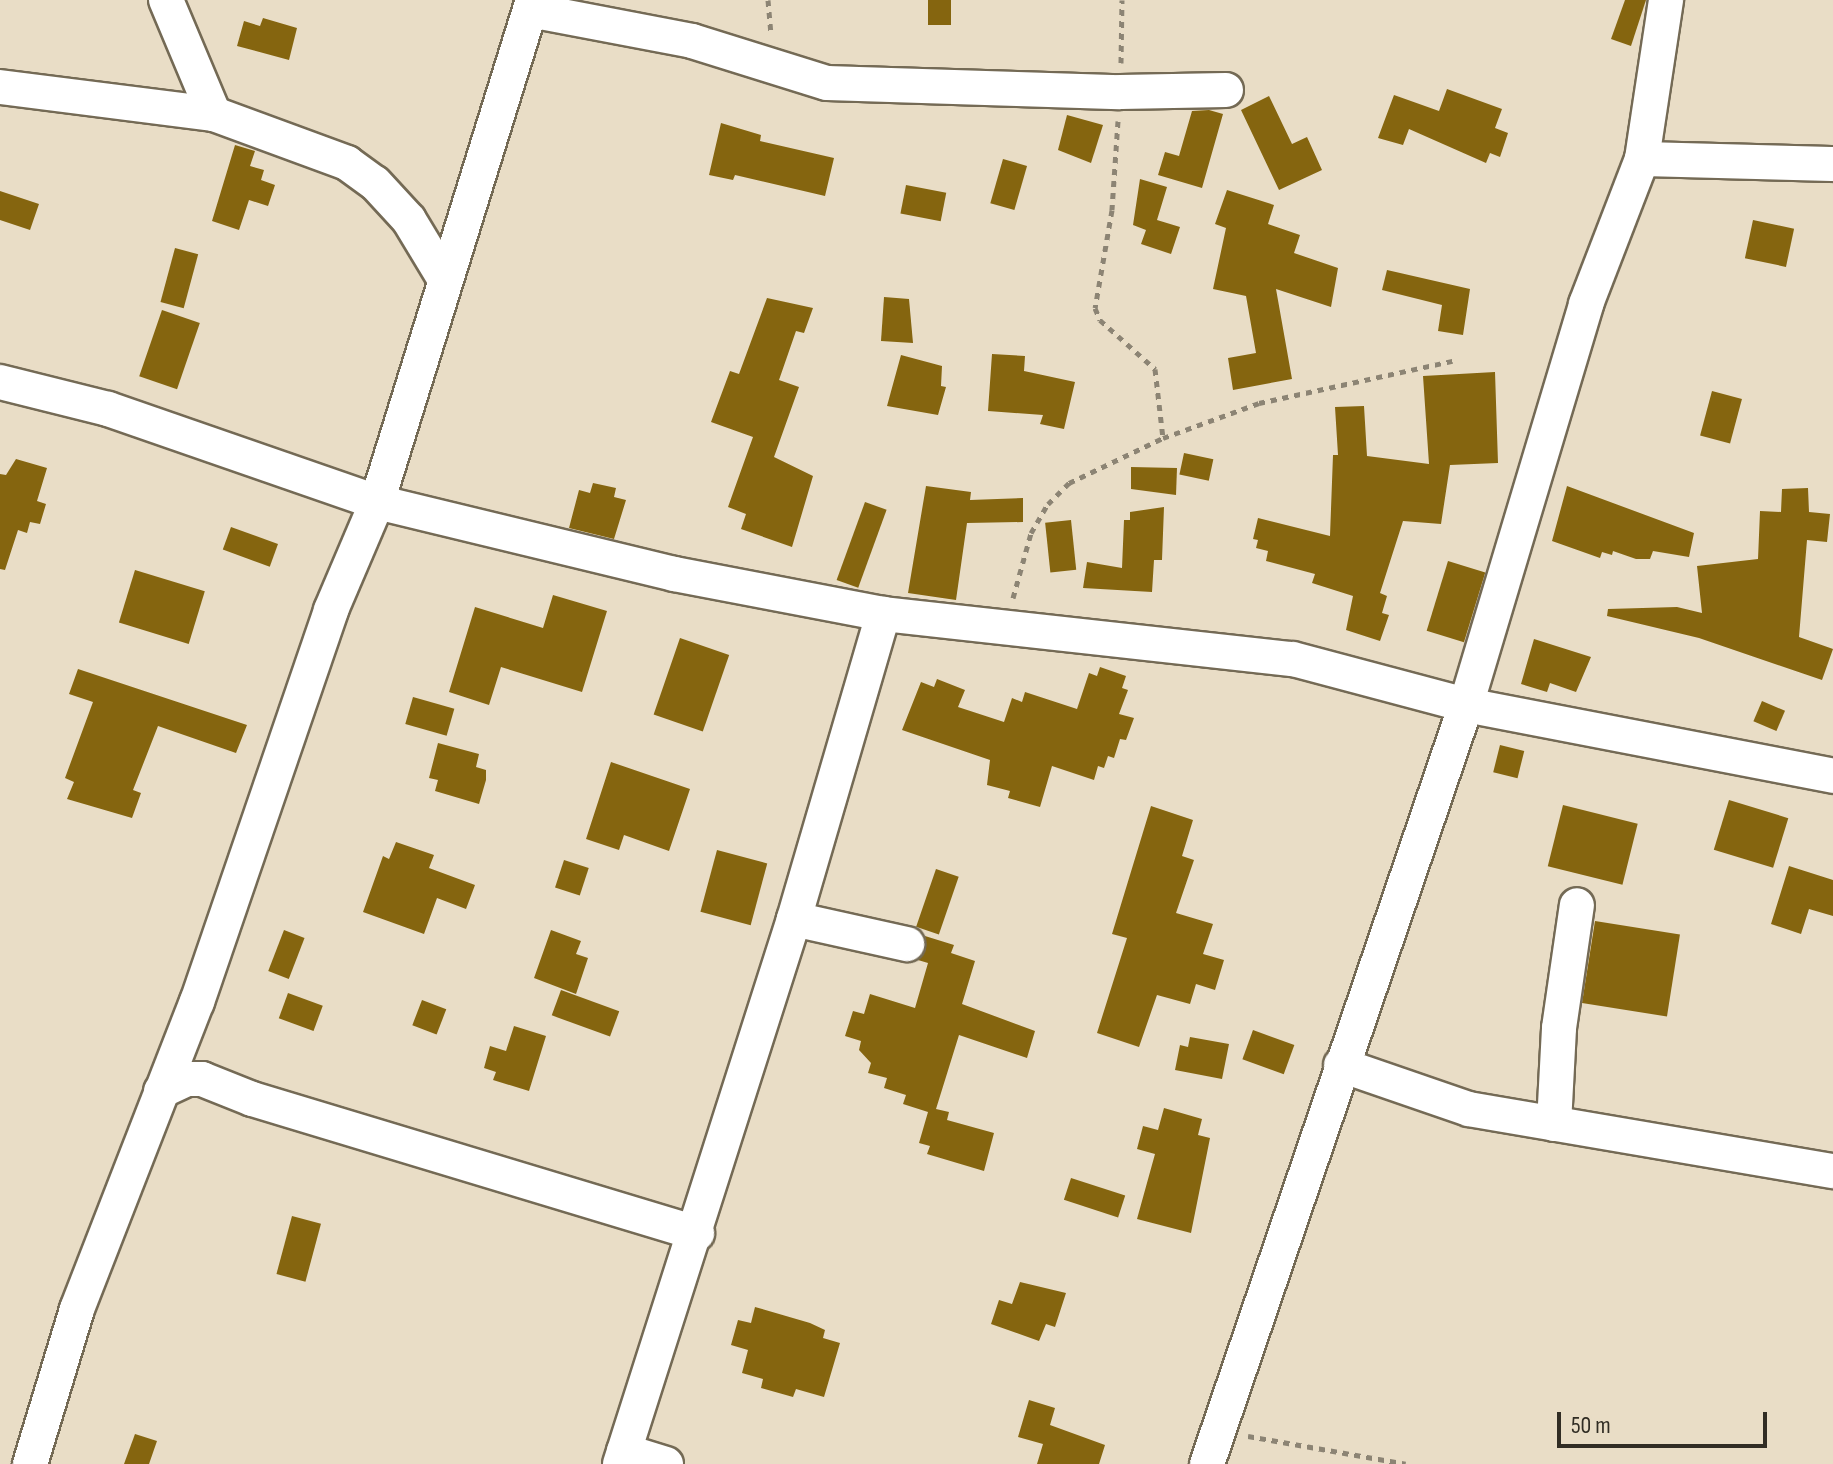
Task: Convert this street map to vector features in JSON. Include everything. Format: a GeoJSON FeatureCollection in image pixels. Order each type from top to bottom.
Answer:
{"type":"FeatureCollection","features":[{"type":"Feature","properties":{"kind":"street"},"geometry":{"type":"LineString","coordinates":[[166,0],[214,114]]}},
{"type":"Feature","properties":{"kind":"street"},"geometry":{"type":"LineString","coordinates":[[1207,1464],[1466,705],[1586,304],[1642,159],[1666,0]]}},
{"type":"Feature","properties":{"kind":"street"},"geometry":{"type":"LineString","coordinates":[[30,1464],[77,1309],[161,1091],[331,610],[377,502],[531,5],[692,41],[827,83],[1120,92],[1226,90]]}},
{"type":"Feature","properties":{"kind":"street"},"geometry":{"type":"LineString","coordinates":[[0,87],[214,114],[347,163],[375,183],[409,220],[444,278]]}},
{"type":"Feature","properties":{"kind":"street"},"geometry":{"type":"LineString","coordinates":[[1642,159],[1833,164]]}},
{"type":"Feature","properties":{"kind":"street"},"geometry":{"type":"LineString","coordinates":[[0,382],[108,409],[377,502],[674,574],[883,614],[1293,659],[1466,705],[1833,776]]}},
{"type":"Feature","properties":{"kind":"street"},"geometry":{"type":"LineString","coordinates":[[666,1464],[622,1458],[697,1233],[794,919],[883,614]]}},
{"type":"Feature","properties":{"kind":"street"},"geometry":{"type":"LineString","coordinates":[[1554,1124],[1559,1028],[1577,905]]}},
{"type":"Feature","properties":{"kind":"street"},"geometry":{"type":"LineString","coordinates":[[794,919],[907,944]]}},
{"type":"Feature","properties":{"kind":"street"},"geometry":{"type":"LineString","coordinates":[[1341,1065],[1469,1109],[1833,1171]]}},
{"type":"Feature","properties":{"kind":"street"},"geometry":{"type":"LineString","coordinates":[[161,1091],[187,1079],[202,1079],[252,1099],[697,1233]]}},
{"type":"Feature","properties":{"kind":"path"},"geometry":{"type":"LineString","coordinates":[[1122,0],[1112,210],[1095,308],[1100,320],[1155,369],[1163,438]]}},
{"type":"Feature","properties":{"kind":"path"},"geometry":{"type":"LineString","coordinates":[[1006,626],[1031,533],[1048,504],[1069,483],[1163,438],[1259,403],[1452,361]]}},
{"type":"Feature","properties":{"kind":"path"},"geometry":{"type":"LineString","coordinates":[[1219,1431],[1406,1464]]}},
{"type":"Feature","properties":{"kind":"building"},"geometry":{"type":"Polygon","coordinates":[[[928,0],[951,0],[951,25],[928,25],[928,0]]]}},
{"type":"Feature","properties":{"kind":"building"},"geometry":{"type":"Polygon","coordinates":[[[1625,0],[1646,0],[1631,46],[1611,39],[1625,0]]]}},
{"type":"Feature","properties":{"kind":"building"},"geometry":{"type":"Polygon","coordinates":[[[263,18],[297,28],[289,60],[237,46],[244,21],[260,26],[263,18]]]}},
{"type":"Feature","properties":{"kind":"building"},"geometry":{"type":"Polygon","coordinates":[[[1447,89],[1502,109],[1495,128],[1508,133],[1500,157],[1490,153],[1486,163],[1409,129],[1403,145],[1378,138],[1394,95],[1439,111],[1447,89]]]}},
{"type":"Feature","properties":{"kind":"building"},"geometry":{"type":"Polygon","coordinates":[[[1269,96],[1292,144],[1307,137],[1322,170],[1279,190],[1241,110],[1269,96]]]}},
{"type":"Feature","properties":{"kind":"building"},"geometry":{"type":"Polygon","coordinates":[[[1209,110],[1223,114],[1202,188],[1158,175],[1165,152],[1179,156],[1192,111],[1209,110]]]}},
{"type":"Feature","properties":{"kind":"building"},"geometry":{"type":"Polygon","coordinates":[[[1067,115],[1103,125],[1091,163],[1058,150],[1067,115]]]}},
{"type":"Feature","properties":{"kind":"building"},"geometry":{"type":"Polygon","coordinates":[[[721,123],[761,135],[760,141],[834,158],[825,196],[735,175],[733,180],[709,175],[721,123]]]}},
{"type":"Feature","properties":{"kind":"building"},"geometry":{"type":"Polygon","coordinates":[[[235,145],[255,151],[250,166],[264,170],[261,180],[275,185],[268,206],[249,200],[239,230],[212,221],[235,145]]]}},
{"type":"Feature","properties":{"kind":"building"},"geometry":{"type":"Polygon","coordinates":[[[1003,159],[1027,166],[1014,210],[990,203],[1003,159]]]}},
{"type":"Feature","properties":{"kind":"building"},"geometry":{"type":"Polygon","coordinates":[[[1140,179],[1167,187],[1157,220],[1180,227],[1171,254],[1141,244],[1146,230],[1133,225],[1140,179]]]}},
{"type":"Feature","properties":{"kind":"building"},"geometry":{"type":"Polygon","coordinates":[[[906,185],[946,193],[941,221],[900,213],[906,185]]]}},
{"type":"Feature","properties":{"kind":"building"},"geometry":{"type":"Polygon","coordinates":[[[1227,190],[1274,205],[1268,224],[1300,235],[1294,253],[1338,268],[1331,307],[1276,289],[1292,379],[1233,390],[1228,358],[1256,353],[1246,296],[1213,289],[1226,228],[1215,224],[1227,190]]]}},
{"type":"Feature","properties":{"kind":"building"},"geometry":{"type":"Polygon","coordinates":[[[0,191],[39,204],[30,230],[0,220],[0,191]]]}},
{"type":"Feature","properties":{"kind":"building"},"geometry":{"type":"Polygon","coordinates":[[[1753,220],[1794,229],[1786,267],[1745,258],[1753,220]]]}},
{"type":"Feature","properties":{"kind":"building"},"geometry":{"type":"Polygon","coordinates":[[[175,248],[198,254],[184,308],[161,302],[175,248]]]}},
{"type":"Feature","properties":{"kind":"building"},"geometry":{"type":"Polygon","coordinates":[[[1387,270],[1470,289],[1463,335],[1438,331],[1442,305],[1382,290],[1387,270]]]}},
{"type":"Feature","properties":{"kind":"building"},"geometry":{"type":"Polygon","coordinates":[[[884,297],[909,299],[913,343],[881,341],[884,297]]]}},
{"type":"Feature","properties":{"kind":"building"},"geometry":{"type":"Polygon","coordinates":[[[767,298],[813,308],[804,333],[796,331],[779,380],[799,387],[774,457],[813,476],[792,547],[741,529],[746,514],[728,507],[753,437],[711,422],[730,371],[739,374],[767,298]]]}},
{"type":"Feature","properties":{"kind":"building"},"geometry":{"type":"Polygon","coordinates":[[[162,310],[200,323],[177,389],[139,376],[162,310]]]}},
{"type":"Feature","properties":{"kind":"building"},"geometry":{"type":"Polygon","coordinates":[[[992,354],[1025,356],[1024,371],[1075,382],[1064,429],[1040,424],[1043,415],[988,411],[992,354]]]}},
{"type":"Feature","properties":{"kind":"building"},"geometry":{"type":"Polygon","coordinates":[[[901,355],[942,366],[941,386],[946,387],[938,415],[887,406],[901,355]]]}},
{"type":"Feature","properties":{"kind":"building"},"geometry":{"type":"Polygon","coordinates":[[[1495,372],[1498,463],[1450,465],[1441,524],[1403,521],[1380,593],[1387,596],[1382,613],[1389,615],[1380,641],[1346,630],[1353,596],[1312,583],[1315,574],[1266,561],[1268,551],[1256,548],[1258,540],[1253,539],[1258,518],[1330,536],[1333,455],[1338,455],[1335,407],[1364,406],[1367,456],[1429,464],[1423,376],[1495,372]]]}},
{"type":"Feature","properties":{"kind":"building"},"geometry":{"type":"Polygon","coordinates":[[[1712,391],[1742,399],[1730,443],[1700,435],[1712,391]]]}},
{"type":"Feature","properties":{"kind":"building"},"geometry":{"type":"Polygon","coordinates":[[[1184,453],[1213,459],[1209,481],[1179,475],[1184,453]]]}},
{"type":"Feature","properties":{"kind":"building"},"geometry":{"type":"Polygon","coordinates":[[[16,459],[47,468],[37,501],[46,504],[40,524],[30,522],[27,533],[18,530],[5,570],[0,569],[0,474],[6,475],[16,459]]]}},
{"type":"Feature","properties":{"kind":"building"},"geometry":{"type":"Polygon","coordinates":[[[1131,467],[1177,468],[1176,495],[1131,489],[1131,467]]]}},
{"type":"Feature","properties":{"kind":"building"},"geometry":{"type":"Polygon","coordinates":[[[593,483],[616,488],[614,497],[626,500],[614,539],[569,528],[579,490],[590,493],[593,483]]]}},
{"type":"Feature","properties":{"kind":"building"},"geometry":{"type":"Polygon","coordinates":[[[926,486],[971,492],[970,500],[1023,498],[1023,522],[967,523],[956,600],[908,593],[926,486]]]}},
{"type":"Feature","properties":{"kind":"building"},"geometry":{"type":"Polygon","coordinates":[[[1567,486],[1694,533],[1689,557],[1653,551],[1650,559],[1636,559],[1613,551],[1612,555],[1602,552],[1600,558],[1552,541],[1567,486]]]}},
{"type":"Feature","properties":{"kind":"building"},"geometry":{"type":"Polygon","coordinates":[[[1808,488],[1809,512],[1830,514],[1827,542],[1807,540],[1799,637],[1833,649],[1822,680],[1699,638],[1607,616],[1608,609],[1677,607],[1702,613],[1697,566],[1758,559],[1760,511],[1781,512],[1782,489],[1808,488]]]}},
{"type":"Feature","properties":{"kind":"building"},"geometry":{"type":"Polygon","coordinates":[[[865,502],[887,510],[858,588],[837,580],[865,502]]]}},
{"type":"Feature","properties":{"kind":"building"},"geometry":{"type":"Polygon","coordinates":[[[1164,507],[1162,560],[1154,560],[1152,592],[1083,588],[1087,562],[1122,568],[1124,520],[1130,520],[1130,512],[1164,507]]]}},
{"type":"Feature","properties":{"kind":"building"},"geometry":{"type":"Polygon","coordinates":[[[1071,520],[1076,570],[1050,572],[1045,523],[1071,520]]]}},
{"type":"Feature","properties":{"kind":"building"},"geometry":{"type":"Polygon","coordinates":[[[231,527],[278,544],[270,567],[223,550],[231,527]]]}},
{"type":"Feature","properties":{"kind":"building"},"geometry":{"type":"Polygon","coordinates":[[[1448,561],[1485,572],[1464,642],[1427,631],[1448,561]]]}},
{"type":"Feature","properties":{"kind":"building"},"geometry":{"type":"Polygon","coordinates":[[[135,570],[205,591],[189,644],[119,623],[135,570]]]}},
{"type":"Feature","properties":{"kind":"building"},"geometry":{"type":"Polygon","coordinates":[[[553,595],[607,611],[582,692],[501,667],[489,705],[449,692],[475,607],[543,628],[553,595]]]}},
{"type":"Feature","properties":{"kind":"building"},"geometry":{"type":"Polygon","coordinates":[[[680,638],[729,655],[703,732],[654,715],[680,638]]]}},
{"type":"Feature","properties":{"kind":"building"},"geometry":{"type":"Polygon","coordinates":[[[1534,639],[1591,657],[1576,692],[1550,683],[1547,692],[1521,684],[1534,639]]]}},
{"type":"Feature","properties":{"kind":"building"},"geometry":{"type":"Polygon","coordinates":[[[1100,667],[1126,676],[1122,688],[1128,690],[1119,714],[1134,718],[1126,740],[1120,739],[1114,758],[1108,756],[1104,768],[1098,766],[1094,780],[1052,766],[1040,807],[1008,798],[1010,791],[987,785],[990,760],[902,730],[921,682],[934,687],[937,679],[965,690],[958,707],[1004,722],[1012,698],[1022,702],[1025,692],[1077,709],[1089,673],[1097,676],[1100,667]]]}},
{"type":"Feature","properties":{"kind":"building"},"geometry":{"type":"Polygon","coordinates":[[[78,669],[247,725],[236,753],[158,726],[133,790],[141,793],[132,818],[67,799],[74,782],[65,778],[93,702],[69,694],[78,669]]]}},
{"type":"Feature","properties":{"kind":"building"},"geometry":{"type":"Polygon","coordinates":[[[413,697],[454,709],[447,736],[405,724],[413,697]]]}},
{"type":"Feature","properties":{"kind":"building"},"geometry":{"type":"Polygon","coordinates":[[[1762,701],[1785,711],[1776,731],[1753,721],[1762,701]]]}},
{"type":"Feature","properties":{"kind":"building"},"geometry":{"type":"Polygon","coordinates":[[[438,743],[479,754],[476,767],[486,770],[486,780],[479,804],[435,791],[438,780],[429,778],[438,743]]]}},
{"type":"Feature","properties":{"kind":"building"},"geometry":{"type":"Polygon","coordinates":[[[1500,745],[1524,751],[1517,778],[1493,772],[1500,745]]]}},
{"type":"Feature","properties":{"kind":"building"},"geometry":{"type":"Polygon","coordinates":[[[611,762],[690,789],[669,851],[624,835],[619,850],[586,839],[611,762]]]}},
{"type":"Feature","properties":{"kind":"building"},"geometry":{"type":"Polygon","coordinates":[[[1729,800],[1788,818],[1773,868],[1714,850],[1729,800]]]}},
{"type":"Feature","properties":{"kind":"building"},"geometry":{"type":"Polygon","coordinates":[[[1563,805],[1638,824],[1622,885],[1548,866],[1563,805]]]}},
{"type":"Feature","properties":{"kind":"building"},"geometry":{"type":"Polygon","coordinates":[[[1151,806],[1193,820],[1182,856],[1194,860],[1176,913],[1213,924],[1203,954],[1224,960],[1215,990],[1196,984],[1190,1004],[1157,995],[1139,1047],[1097,1033],[1127,938],[1112,934],[1151,806]]]}},
{"type":"Feature","properties":{"kind":"building"},"geometry":{"type":"Polygon","coordinates":[[[396,842],[434,855],[429,868],[475,885],[466,909],[437,898],[424,934],[363,912],[383,856],[389,859],[396,842]]]}},
{"type":"Feature","properties":{"kind":"building"},"geometry":{"type":"Polygon","coordinates":[[[717,850],[767,863],[751,925],[700,912],[717,850]]]}},
{"type":"Feature","properties":{"kind":"building"},"geometry":{"type":"Polygon","coordinates":[[[564,860],[589,868],[580,896],[555,888],[564,860]]]}},
{"type":"Feature","properties":{"kind":"building"},"geometry":{"type":"Polygon","coordinates":[[[1789,866],[1833,880],[1833,916],[1809,909],[1801,934],[1771,924],[1789,866]]]}},
{"type":"Feature","properties":{"kind":"building"},"geometry":{"type":"Polygon","coordinates":[[[936,869],[959,877],[939,934],[916,927],[936,869]]]}},
{"type":"Feature","properties":{"kind":"building"},"geometry":{"type":"Polygon","coordinates":[[[1595,921],[1680,934],[1667,1016],[1582,1003],[1595,921]]]}},
{"type":"Feature","properties":{"kind":"building"},"geometry":{"type":"Polygon","coordinates":[[[284,930],[305,938],[289,979],[268,971],[284,930]]]}},
{"type":"Feature","properties":{"kind":"building"},"geometry":{"type":"Polygon","coordinates":[[[551,930],[581,941],[576,954],[588,958],[576,994],[534,978],[551,930]]]}},
{"type":"Feature","properties":{"kind":"building"},"geometry":{"type":"Polygon","coordinates":[[[925,936],[954,945],[951,953],[975,961],[962,1004],[1035,1031],[1027,1058],[959,1035],[936,1109],[949,1112],[947,1120],[994,1133],[984,1171],[927,1154],[930,1146],[919,1143],[928,1112],[903,1104],[906,1095],[884,1088],[887,1078],[868,1073],[871,1063],[859,1050],[861,1041],[845,1036],[853,1011],[864,1014],[870,994],[915,1008],[928,963],[918,960],[926,949],[925,936]]]}},
{"type":"Feature","properties":{"kind":"building"},"geometry":{"type":"Polygon","coordinates":[[[561,990],[619,1011],[610,1037],[552,1015],[561,990]]]}},
{"type":"Feature","properties":{"kind":"building"},"geometry":{"type":"Polygon","coordinates":[[[288,993],[323,1006],[314,1031],[279,1018],[288,993]]]}},
{"type":"Feature","properties":{"kind":"building"},"geometry":{"type":"Polygon","coordinates":[[[422,1000],[446,1009],[437,1035],[412,1025],[422,1000]]]}},
{"type":"Feature","properties":{"kind":"building"},"geometry":{"type":"Polygon","coordinates":[[[514,1026],[546,1036],[529,1091],[493,1080],[496,1072],[484,1068],[490,1046],[506,1051],[514,1026]]]}},
{"type":"Feature","properties":{"kind":"building"},"geometry":{"type":"Polygon","coordinates":[[[1253,1030],[1294,1045],[1284,1074],[1242,1059],[1253,1030]]]}},
{"type":"Feature","properties":{"kind":"building"},"geometry":{"type":"Polygon","coordinates":[[[1190,1037],[1229,1044],[1222,1079],[1175,1070],[1180,1045],[1188,1047],[1190,1037]]]}},
{"type":"Feature","properties":{"kind":"building"},"geometry":{"type":"Polygon","coordinates":[[[1164,1108],[1202,1119],[1198,1135],[1210,1138],[1191,1233],[1137,1219],[1155,1154],[1137,1149],[1143,1126],[1158,1130],[1164,1108]]]}},
{"type":"Feature","properties":{"kind":"building"},"geometry":{"type":"Polygon","coordinates":[[[1071,1178],[1125,1196],[1118,1217],[1064,1200],[1071,1178]]]}},
{"type":"Feature","properties":{"kind":"building"},"geometry":{"type":"Polygon","coordinates":[[[292,1216],[321,1224],[305,1282],[276,1274],[292,1216]]]}},
{"type":"Feature","properties":{"kind":"building"},"geometry":{"type":"Polygon","coordinates":[[[1020,1282],[1066,1293],[1055,1327],[1046,1324],[1039,1341],[991,1324],[999,1300],[1012,1304],[1020,1282]]]}},
{"type":"Feature","properties":{"kind":"building"},"geometry":{"type":"Polygon","coordinates":[[[755,1307],[810,1323],[825,1330],[823,1338],[840,1343],[824,1397],[796,1389],[793,1397],[761,1388],[763,1379],[742,1373],[748,1350],[731,1345],[738,1320],[751,1323],[755,1307]]]}},
{"type":"Feature","properties":{"kind":"building"},"geometry":{"type":"Polygon","coordinates":[[[1029,1400],[1055,1408],[1050,1425],[1105,1445],[1099,1464],[1037,1464],[1043,1444],[1018,1437],[1029,1400]]]}},
{"type":"Feature","properties":{"kind":"building"},"geometry":{"type":"Polygon","coordinates":[[[135,1434],[157,1441],[149,1464],[124,1464],[135,1434]]]}}]}
